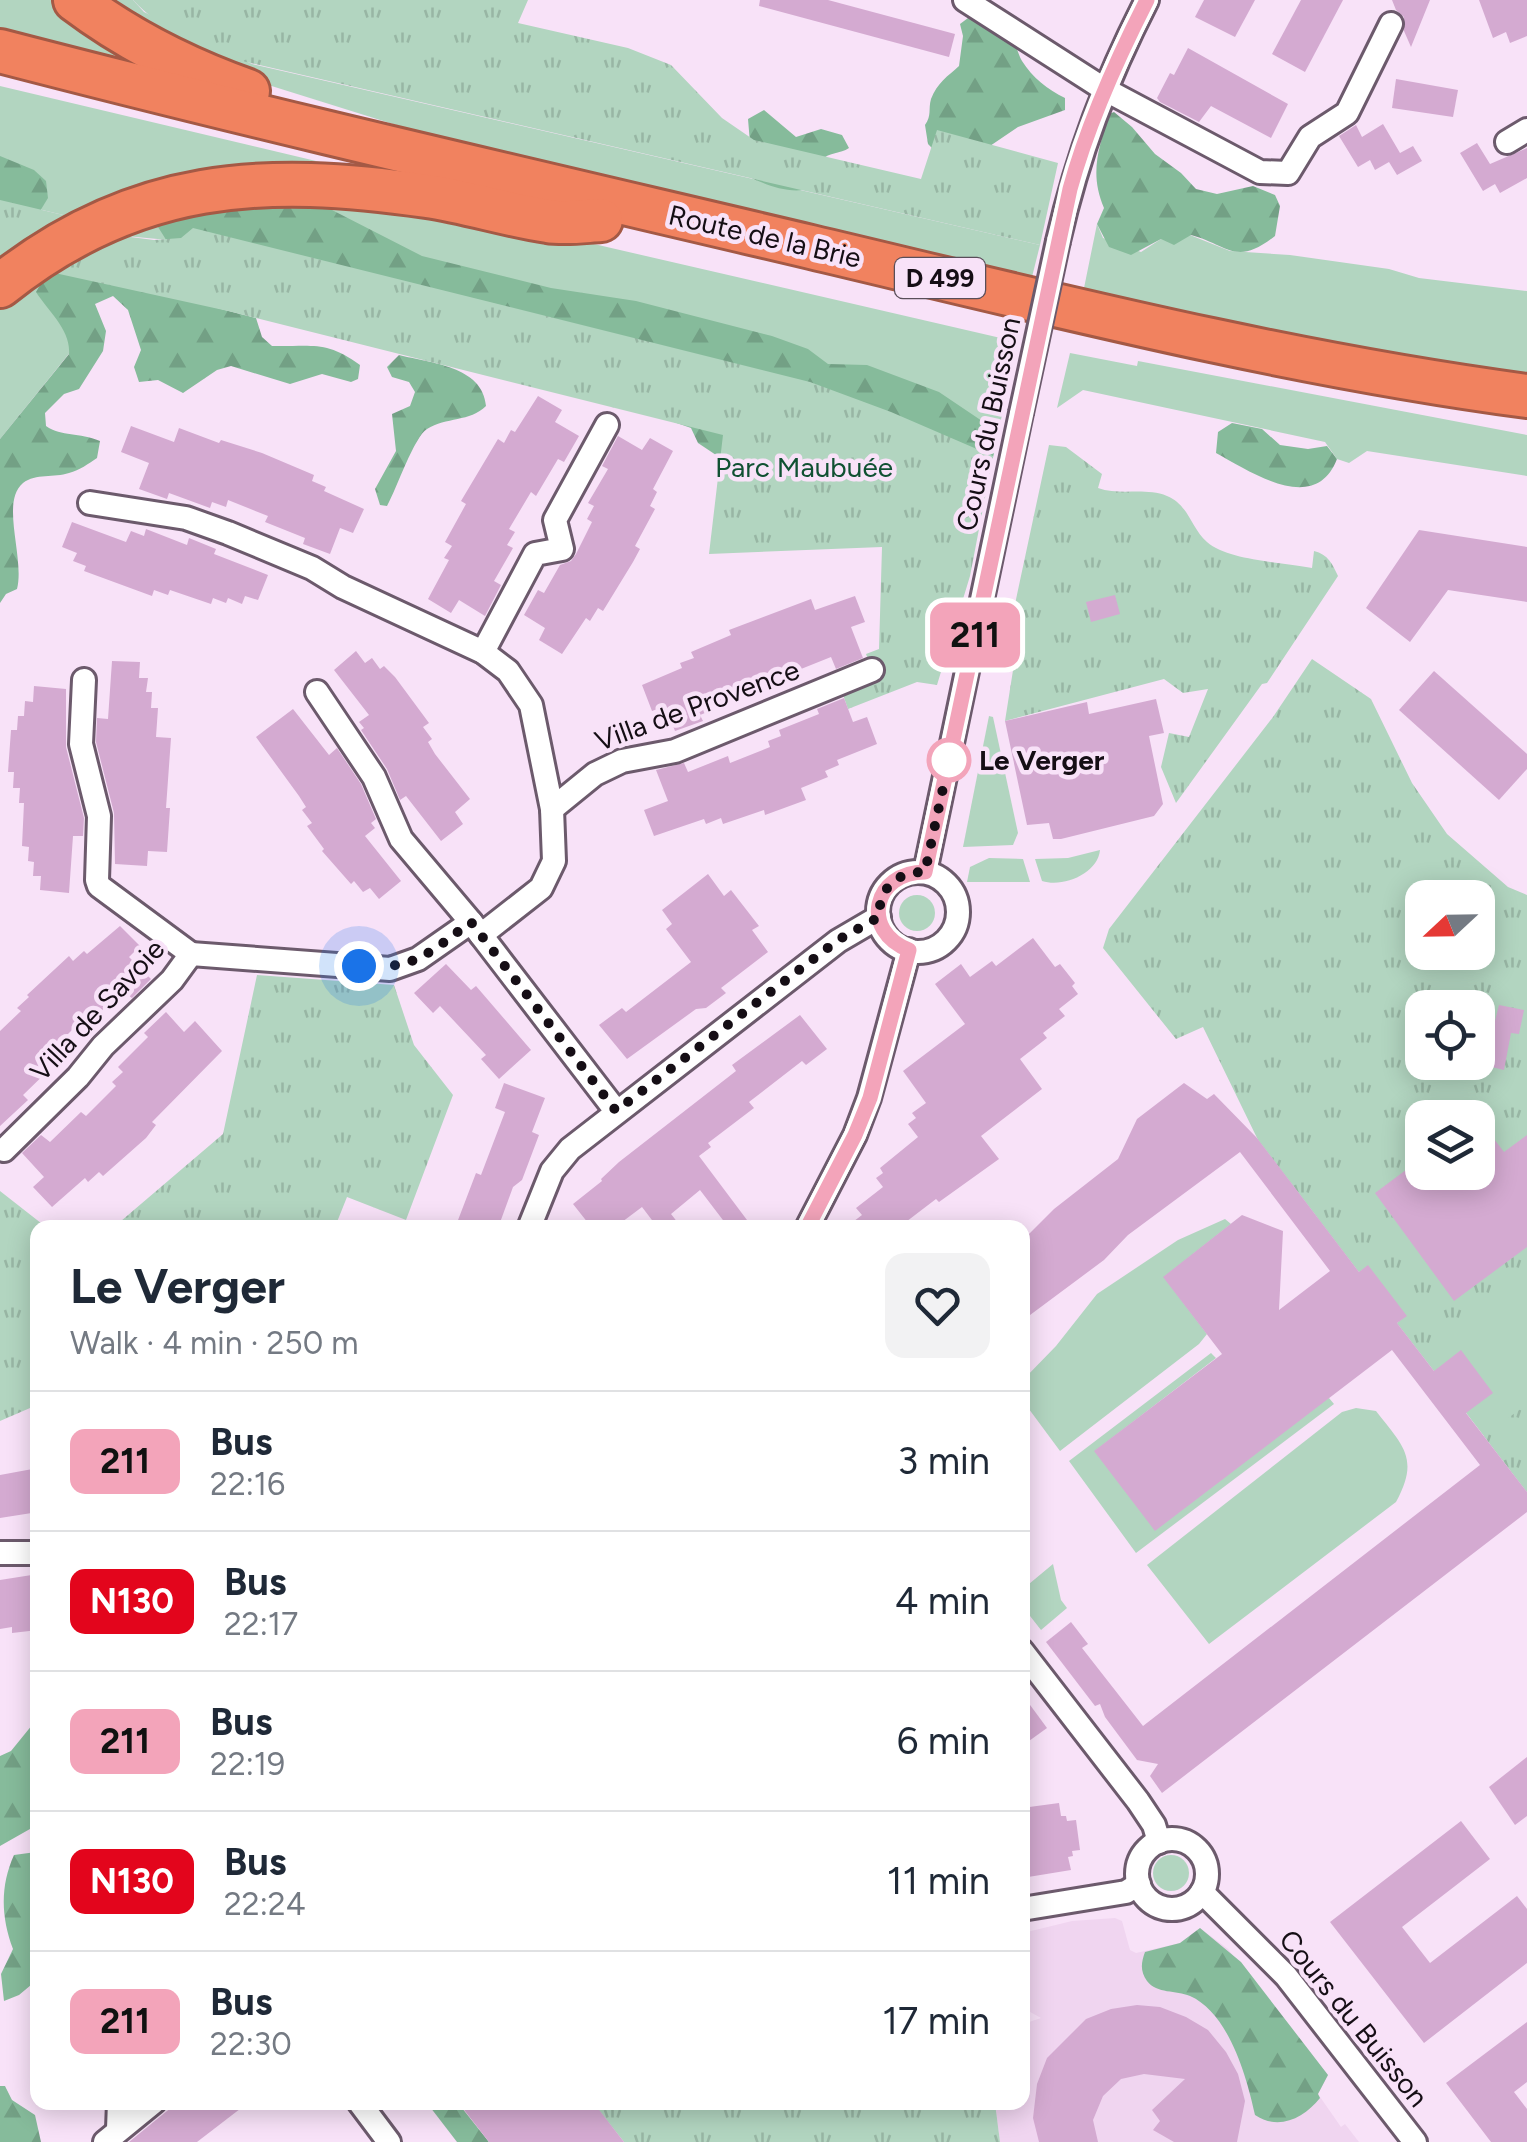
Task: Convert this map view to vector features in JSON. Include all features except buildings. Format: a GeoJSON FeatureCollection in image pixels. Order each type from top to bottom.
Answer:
{"type":"FeatureCollection","features":[{"type":"Feature","properties":{"kind":"highway"},"geometry":{"type":"LineString","coordinates":[[75,0],[134,40],[183,66],[318,114],[357,140]]}},
{"type":"Feature","properties":{"kind":"highway","name":"Route de la Brie"},"geometry":{"type":"LineString","coordinates":[[0,51],[1079,311],[1300,356],[1527,396]]}},
{"type":"Feature","properties":{"kind":"highway","name":"Route de la Brie"},"geometry":{"type":"LineString","coordinates":[[0,76],[1058,330],[1527,418]]}},
{"type":"Feature","properties":{"kind":"highway"},"geometry":{"type":"LineString","coordinates":[[0,286],[38,255],[121,213],[221,187],[279,183],[428,196],[551,222],[601,220]]}},
{"type":"Feature","properties":{"kind":"street","name":"Cours du Buisson"},"geometry":{"type":"LineString","coordinates":[[925,872],[1081,148],[1104,89],[1147,0]]}},
{"type":"Feature","properties":{"kind":"street"},"geometry":{"type":"LineString","coordinates":[[970,1],[1104,89],[1260,172],[1288,173],[1310,136],[1347,113],[1391,24]]}},
{"type":"Feature","properties":{"kind":"street"},"geometry":{"type":"LineString","coordinates":[[483,652],[535,554],[562,548],[555,520],[607,425]]}},
{"type":"Feature","properties":{"kind":"street"},"geometry":{"type":"LineString","coordinates":[[84,680],[80,744],[99,816],[96,880],[191,954],[390,968],[418,959],[542,888],[554,861],[552,809],[532,705],[508,670],[483,652],[312,568],[186,518],[90,503]]}},
{"type":"Feature","properties":{"kind":"street","name":"Villa de Provence"},"geometry":{"type":"LineString","coordinates":[[552,809],[596,774],[622,761],[675,751],[872,670]]}},
{"type":"Feature","properties":{"kind":"street"},"geometry":{"type":"LineString","coordinates":[[318,692],[374,778],[401,839],[476,928],[616,1111]]}},
{"type":"Feature","properties":{"kind":"street"},"geometry":{"type":"LineString","coordinates":[[925,872],[951,890],[956,900],[957,921],[939,946],[909,950],[888,938],[879,917],[879,905],[890,883],[900,876],[925,872]]}},
{"type":"Feature","properties":{"kind":"street"},"geometry":{"type":"LineString","coordinates":[[532,1220],[552,1170],[570,1150],[838,940],[879,917]]}},
{"type":"Feature","properties":{"kind":"street"},"geometry":{"type":"LineString","coordinates":[[811,1220],[870,1098],[909,950]]}},
{"type":"Feature","properties":{"kind":"street","name":"Villa de Savoie"},"geometry":{"type":"LineString","coordinates":[[4,1150],[172,980],[191,954]]}},
{"type":"Feature","properties":{"kind":"street"},"geometry":{"type":"LineString","coordinates":[[0,1553],[30,1552]]}},
{"type":"Feature","properties":{"kind":"street"},"geometry":{"type":"LineString","coordinates":[[1030,1661],[1138,1802],[1154,1825],[1159,1842]]}},
{"type":"Feature","properties":{"kind":"street"},"geometry":{"type":"LineString","coordinates":[[1178,1840],[1198,1850],[1207,1870],[1202,1892],[1186,1906],[1164,1908],[1151,1902],[1139,1884],[1143,1854],[1159,1842],[1178,1840]]}},
{"type":"Feature","properties":{"kind":"street"},"geometry":{"type":"LineString","coordinates":[[1030,1908],[1126,1892],[1139,1884]]}},
{"type":"Feature","properties":{"kind":"street","name":"Cours du Buisson"},"geometry":{"type":"LineString","coordinates":[[1202,1892],[1286,1976],[1415,2142]]}},
{"type":"Feature","properties":{"kind":"street"},"geometry":{"type":"LineString","coordinates":[[112,2136],[117,2110]]}},
{"type":"Feature","properties":{"kind":"street"},"geometry":{"type":"LineString","coordinates":[[112,2136],[144,2110]]}},
{"type":"Feature","properties":{"kind":"street"},"geometry":{"type":"LineString","coordinates":[[365,2110],[389,2142]]}},
{"type":"Feature","properties":{"kind":"shaded area"},"geometry":{"type":"Polygon","coordinates":[[[1072,1921],[1122,1921],[1130,1950],[1136,1953],[1180,1943],[1200,1928],[1228,1949],[1328,2075],[1318,2094],[1341,2127],[1345,2124],[1359,2142],[1000,2142],[996,2110],[1030,2110],[1030,2022],[1041,2018],[1030,2012],[1030,1931],[1072,1921]]]}},
{"type":"Feature","properties":{"kind":"green space"},"geometry":{"type":"Polygon","coordinates":[[[0,0],[61,0],[189,77],[0,37],[0,0]]]}},
{"type":"Feature","properties":{"kind":"green space"},"geometry":{"type":"Polygon","coordinates":[[[102,0],[133,0],[144,12],[252,64],[1040,245],[1031,281],[444,140],[243,77],[102,0]]]}},
{"type":"Feature","properties":{"kind":"green space"},"geometry":{"type":"Polygon","coordinates":[[[133,0],[528,0],[518,23],[628,48],[671,65],[722,118],[754,140],[921,179],[937,130],[1058,163],[1040,245],[242,61],[183,38],[133,0]]]}},
{"type":"Feature","properties":{"kind":"green space"},"geometry":{"type":"Polygon","coordinates":[[[968,18],[991,25],[1012,39],[1031,72],[1065,98],[1065,110],[1018,127],[987,148],[938,154],[928,144],[925,125],[933,93],[959,66],[963,36],[960,24],[968,18]]]}},
{"type":"Feature","properties":{"kind":"green space"},"geometry":{"type":"Polygon","coordinates":[[[0,86],[358,171],[76,218],[0,200],[0,86]]]}},
{"type":"Feature","properties":{"kind":"green space"},"geometry":{"type":"Polygon","coordinates":[[[764,110],[796,137],[821,129],[842,135],[849,148],[821,160],[820,186],[786,190],[733,169],[750,143],[748,119],[764,110]]]}},
{"type":"Feature","properties":{"kind":"green space"},"geometry":{"type":"Polygon","coordinates":[[[1114,112],[1196,189],[1217,194],[1253,186],[1275,195],[1280,206],[1275,236],[1241,252],[1191,235],[1174,245],[1161,239],[1131,255],[1109,247],[1097,224],[1104,208],[1096,172],[1105,126],[1109,114],[1114,112]]]}},
{"type":"Feature","properties":{"kind":"green space"},"geometry":{"type":"Polygon","coordinates":[[[0,156],[34,170],[46,181],[48,198],[37,216],[0,255],[0,156]]]}},
{"type":"Feature","properties":{"kind":"green space"},"geometry":{"type":"Polygon","coordinates":[[[296,196],[568,238],[1018,342],[993,456],[168,240],[115,235],[129,228],[296,196]]]}},
{"type":"Feature","properties":{"kind":"green space"},"geometry":{"type":"Polygon","coordinates":[[[296,196],[422,256],[551,288],[636,301],[772,336],[808,349],[828,364],[867,365],[939,392],[985,423],[996,443],[990,472],[734,467],[698,443],[691,428],[170,246],[158,227],[158,217],[296,196]]]}},
{"type":"Feature","properties":{"kind":"green space","name":"Parc Maubuée"},"geometry":{"type":"Polygon","coordinates":[[[0,200],[76,218],[115,235],[154,240],[181,238],[193,228],[810,382],[993,456],[970,576],[937,685],[917,682],[848,709],[842,692],[875,678],[866,654],[879,649],[882,547],[709,554],[723,435],[228,311],[0,261],[0,200]]]}},
{"type":"Feature","properties":{"kind":"green space"},"geometry":{"type":"Polygon","coordinates":[[[1097,224],[1103,238],[1141,252],[1161,239],[1190,235],[1230,251],[1290,255],[1389,269],[1419,278],[1527,291],[1527,376],[1311,340],[1083,293],[1097,224]]]}},
{"type":"Feature","properties":{"kind":"green space"},"geometry":{"type":"Polygon","coordinates":[[[62,268],[256,318],[262,337],[272,346],[318,347],[337,352],[360,365],[358,379],[351,382],[322,374],[290,384],[231,366],[217,370],[183,393],[158,380],[139,382],[134,367],[141,350],[128,310],[113,296],[95,304],[106,331],[103,351],[79,389],[64,394],[45,413],[46,426],[100,441],[97,458],[73,472],[28,480],[16,492],[13,517],[19,576],[17,589],[6,594],[0,603],[0,439],[69,354],[63,329],[36,292],[43,280],[62,268]]]}},
{"type":"Feature","properties":{"kind":"green space"},"geometry":{"type":"Polygon","coordinates":[[[40,269],[80,340],[0,439],[0,301],[40,269]]]}},
{"type":"Feature","properties":{"kind":"green space"},"geometry":{"type":"Polygon","coordinates":[[[1070,353],[1137,366],[1138,361],[1527,435],[1527,476],[1367,451],[1349,463],[1337,459],[1325,442],[1083,390],[1057,408],[1070,353]]]}},
{"type":"Feature","properties":{"kind":"green space"},"geometry":{"type":"Polygon","coordinates":[[[399,355],[465,374],[476,382],[486,406],[473,415],[434,425],[422,434],[387,506],[380,505],[375,489],[396,451],[392,414],[410,406],[415,392],[409,382],[392,377],[387,367],[399,355]]]}},
{"type":"Feature","properties":{"kind":"green space"},"geometry":{"type":"Polygon","coordinates":[[[1232,423],[1262,429],[1280,445],[1308,449],[1327,446],[1337,459],[1327,476],[1314,485],[1281,485],[1216,453],[1218,432],[1232,423]]]}},
{"type":"Feature","properties":{"kind":"green space"},"geometry":{"type":"Polygon","coordinates":[[[1049,445],[1066,447],[1102,474],[1098,488],[1159,493],[1174,500],[1207,542],[1217,548],[1242,557],[1312,568],[1314,551],[1319,552],[1338,576],[1267,683],[1262,684],[1176,803],[1161,767],[1169,733],[1189,737],[1208,689],[1183,693],[1164,679],[1005,721],[1017,645],[1015,604],[1049,445]]]}},
{"type":"Feature","properties":{"kind":"green space"},"geometry":{"type":"Polygon","coordinates":[[[1312,659],[1371,699],[1412,783],[1447,834],[1508,887],[1527,895],[1527,1280],[1425,1359],[1397,1323],[1406,1316],[1368,1266],[1359,1272],[1258,1140],[1203,1027],[1176,1039],[1103,948],[1109,929],[1273,717],[1312,659]]]}},
{"type":"Feature","properties":{"kind":"green space"},"geometry":{"type":"Polygon","coordinates":[[[989,716],[993,717],[1018,833],[1013,845],[963,847],[989,716]]]}},
{"type":"Feature","properties":{"kind":"green space"},"geometry":{"type":"Polygon","coordinates":[[[1100,850],[1093,866],[1078,877],[1042,881],[1035,859],[1068,858],[1100,850]]]}},
{"type":"Feature","properties":{"kind":"green space"},"geometry":{"type":"Polygon","coordinates":[[[989,858],[1023,859],[1030,882],[967,882],[970,867],[989,858]]]}},
{"type":"Feature","properties":{"kind":"green space"},"geometry":{"type":"Polygon","coordinates":[[[917,895],[930,900],[935,913],[930,926],[917,931],[904,926],[899,913],[904,900],[917,895]]]}},
{"type":"Feature","properties":{"kind":"green space"},"geometry":{"type":"Polygon","coordinates":[[[1527,932],[1527,1492],[1397,1323],[1406,1316],[1368,1266],[1359,1272],[1317,1217],[1405,1148],[1405,1190],[1495,1190],[1495,1100],[1477,1100],[1477,1093],[1481,1080],[1495,1080],[1495,1035],[1527,932]]]}},
{"type":"Feature","properties":{"kind":"green space"},"geometry":{"type":"Polygon","coordinates":[[[257,975],[394,985],[414,1045],[453,1095],[406,1220],[347,1197],[338,1220],[122,1220],[223,1134],[257,975]]]}},
{"type":"Feature","properties":{"kind":"green space"},"geometry":{"type":"Polygon","coordinates":[[[0,1191],[37,1220],[30,1220],[30,1408],[0,1421],[0,1191]]]}},
{"type":"Feature","properties":{"kind":"green space"},"geometry":{"type":"Polygon","coordinates":[[[1225,1219],[1231,1224],[1164,1277],[1207,1334],[1060,1451],[1030,1410],[1030,1373],[1097,1294],[1178,1240],[1225,1219]]]}},
{"type":"Feature","properties":{"kind":"green space"},"geometry":{"type":"Polygon","coordinates":[[[1211,1353],[1216,1358],[1095,1451],[1329,1398],[1334,1404],[1136,1553],[1069,1461],[1211,1353]]]}},
{"type":"Feature","properties":{"kind":"green space"},"geometry":{"type":"Polygon","coordinates":[[[1527,1404],[1527,1431],[1519,1438],[1527,1449],[1527,1492],[1484,1436],[1527,1404]]]}},
{"type":"Feature","properties":{"kind":"green space"},"geometry":{"type":"Polygon","coordinates":[[[1356,1408],[1376,1411],[1405,1453],[1407,1474],[1396,1502],[1209,1644],[1147,1565],[1342,1412],[1356,1408]]]}},
{"type":"Feature","properties":{"kind":"green space"},"geometry":{"type":"Polygon","coordinates":[[[1053,1564],[1061,1600],[1067,1608],[1041,1630],[1030,1616],[1030,1583],[1053,1564]]]}},
{"type":"Feature","properties":{"kind":"green space"},"geometry":{"type":"Polygon","coordinates":[[[30,1728],[30,1829],[0,1846],[0,1756],[11,1751],[30,1728]]]}},
{"type":"Feature","properties":{"kind":"green space"},"geometry":{"type":"Polygon","coordinates":[[[30,1853],[30,1986],[4,2001],[1,1974],[13,1949],[4,1913],[4,1890],[14,1855],[30,1853]]]}},
{"type":"Feature","properties":{"kind":"green space"},"geometry":{"type":"Polygon","coordinates":[[[1171,1855],[1184,1860],[1189,1873],[1184,1886],[1171,1891],[1158,1886],[1153,1873],[1158,1860],[1171,1855]]]}},
{"type":"Feature","properties":{"kind":"green space"},"geometry":{"type":"Polygon","coordinates":[[[1200,1928],[1241,1962],[1328,2075],[1318,2094],[1320,2098],[1299,2116],[1273,2122],[1255,2115],[1234,2048],[1215,2017],[1190,1996],[1156,1988],[1145,1977],[1145,1952],[1180,1943],[1200,1928]]]}},
{"type":"Feature","properties":{"kind":"green space"},"geometry":{"type":"Polygon","coordinates":[[[0,2086],[5,2086],[12,2100],[35,2115],[41,2142],[0,2142],[0,2086]]]}},
{"type":"Feature","properties":{"kind":"green space"},"geometry":{"type":"Polygon","coordinates":[[[432,2110],[464,2110],[489,2142],[457,2142],[432,2110]]]}},
{"type":"Feature","properties":{"kind":"green space"},"geometry":{"type":"Polygon","coordinates":[[[599,2110],[996,2110],[1000,2142],[624,2142],[599,2110]]]}},
{"type":"Feature","properties":{"kind":"bus line","name":"211"},"geometry":{"type":"LineString","coordinates":[[811,1220],[870,1098],[909,950],[888,938],[879,917],[879,905],[890,883],[912,872],[925,872],[1070,189],[1104,89],[1147,0]]}},
{"type":"Feature","properties":{"kind":"place","name":"Le Verger"},"geometry":{"type":"Point","coordinates":[949,760]}},
{"type":"Feature","properties":{"kind":"route"},"geometry":{"type":"LineString","coordinates":[[359,966],[405,966],[471,922],[616,1111],[838,940],[879,917],[879,905],[890,883],[912,872],[925,872],[949,760]]}}]}
